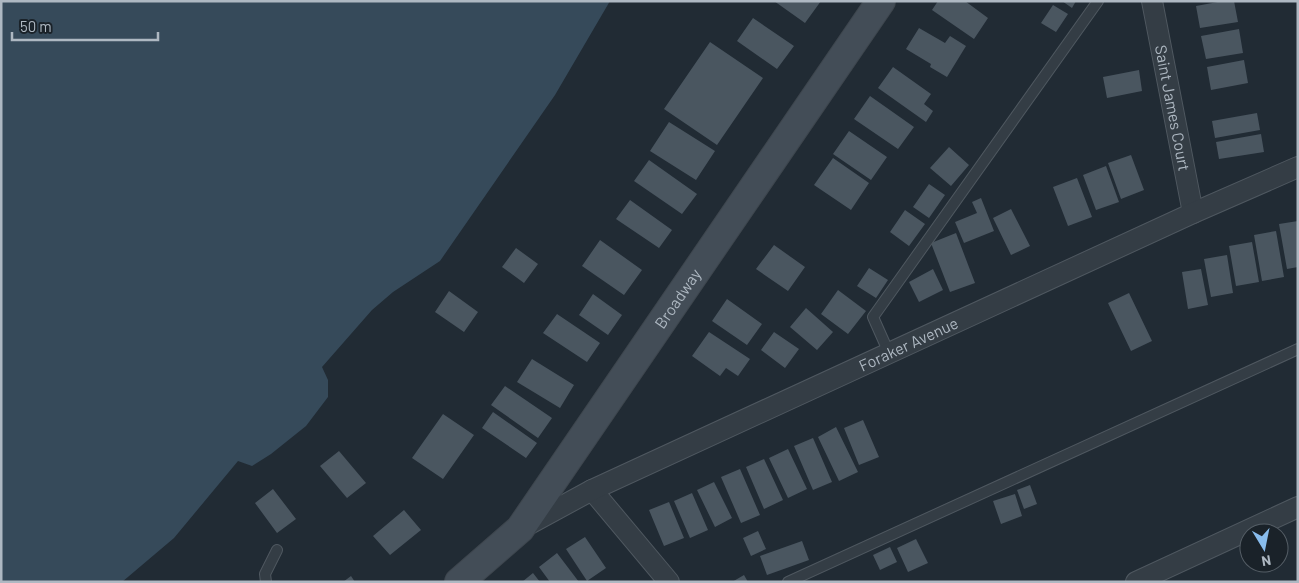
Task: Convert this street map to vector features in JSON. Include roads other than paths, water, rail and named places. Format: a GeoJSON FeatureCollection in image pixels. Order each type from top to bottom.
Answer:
{"type":"FeatureCollection","features":[{"type":"Feature","properties":{"kind":"street","name":"Broadway"},"geometry":{"type":"LineString","coordinates":[[459,582],[520,529],[881,1]]}},
{"type":"Feature","properties":{"kind":"street","name":"Saint James Court"},"geometry":{"type":"LineString","coordinates":[[1152,1],[1193,213]]}},
{"type":"Feature","properties":{"kind":"street","name":"Foraker Avenue"},"geometry":{"type":"LineString","coordinates":[[520,529],[592,490],[1193,213],[1298,167]]}},
{"type":"Feature","properties":{"kind":"street"},"geometry":{"type":"LineString","coordinates":[[592,490],[669,582]]}},
{"type":"Feature","properties":{"kind":"street"},"geometry":{"type":"LineString","coordinates":[[1136,582],[1298,507]]}},
{"type":"Feature","properties":{"kind":"lane"},"geometry":{"type":"LineString","coordinates":[[889,353],[873,317],[1098,1]]}},
{"type":"Feature","properties":{"kind":"lane"},"geometry":{"type":"LineString","coordinates":[[788,582],[1298,349]]}},
{"type":"Feature","properties":{"kind":"lane"},"geometry":{"type":"LineString","coordinates":[[266,582],[265,574],[277,550]]}},
{"type":"Feature","properties":{"kind":"water"},"geometry":{"type":"Polygon","coordinates":[[[1,1],[610,1],[555,95],[440,261],[393,292],[372,310],[322,367],[328,380],[328,397],[306,426],[271,454],[252,466],[238,461],[174,538],[122,582],[1,582],[1,1]]]}}]}
